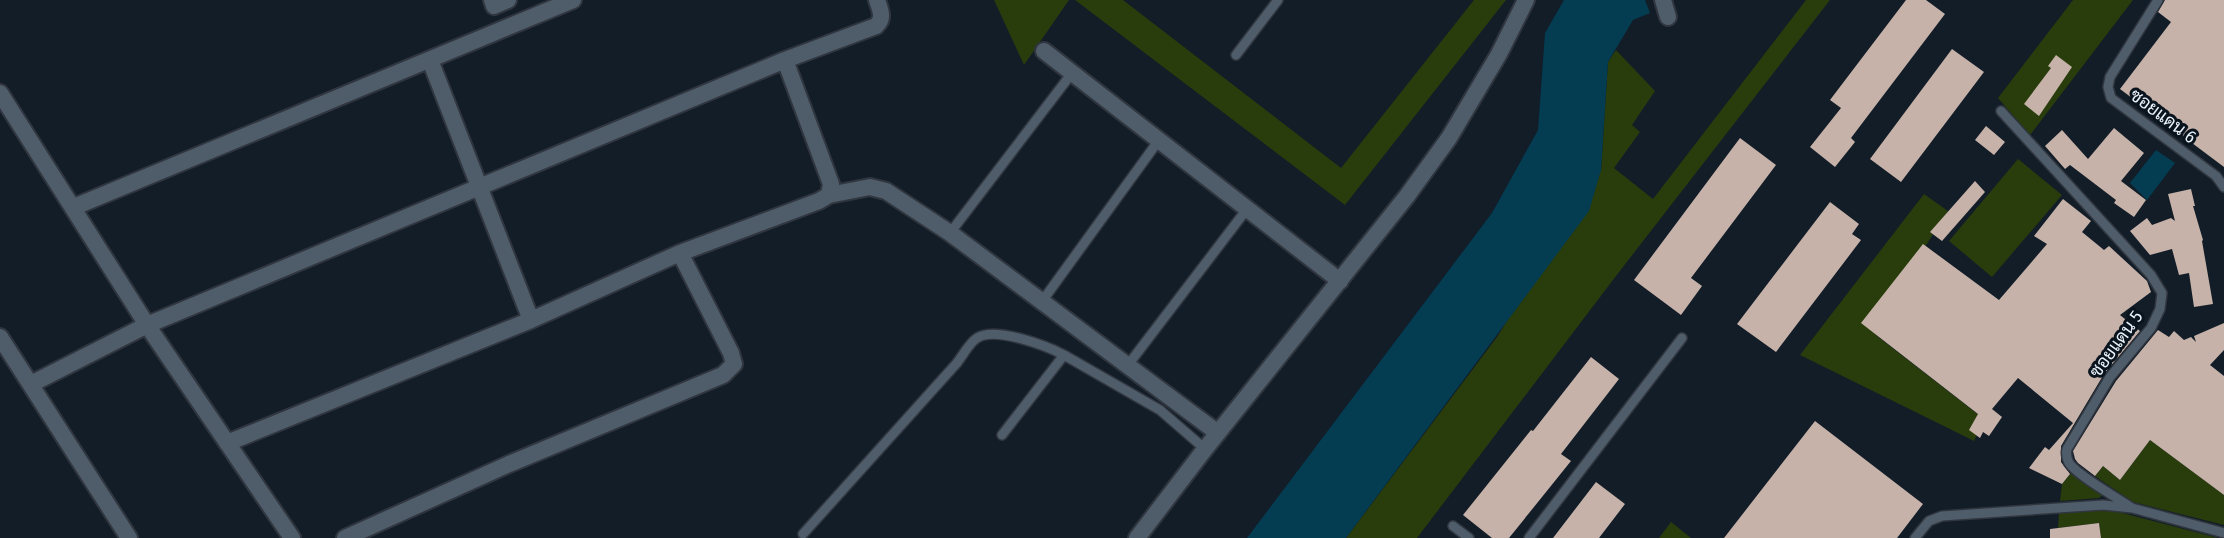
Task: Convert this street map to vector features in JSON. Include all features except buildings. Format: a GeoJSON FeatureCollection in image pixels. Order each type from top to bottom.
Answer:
{"type":"FeatureCollection","features":[{"type":"Feature","properties":{"kind":"street"},"geometry":{"type":"LineString","coordinates":[[492,0],[494,6],[508,0]]}},
{"type":"Feature","properties":{"kind":"street"},"geometry":{"type":"LineString","coordinates":[[74,207],[573,0]]}},
{"type":"Feature","properties":{"kind":"street"},"geometry":{"type":"LineString","coordinates":[[31,384],[147,325],[785,60],[876,26],[882,16],[877,0]]}},
{"type":"Feature","properties":{"kind":"street"},"geometry":{"type":"LineString","coordinates":[[1137,538],[1218,432],[1407,196],[1449,138],[1500,54],[1526,0]]}},
{"type":"Feature","properties":{"kind":"street"},"geometry":{"type":"LineString","coordinates":[[1663,0],[1668,16]]}},
{"type":"Feature","properties":{"kind":"street"},"geometry":{"type":"LineString","coordinates":[[1044,51],[1340,281]]}},
{"type":"Feature","properties":{"kind":"street"},"geometry":{"type":"LineString","coordinates":[[430,60],[531,320]]}},
{"type":"Feature","properties":{"kind":"street"},"geometry":{"type":"LineString","coordinates":[[785,60],[831,184],[829,195]]}},
{"type":"Feature","properties":{"kind":"street"},"geometry":{"type":"LineString","coordinates":[[0,93],[147,325],[292,538]]}},
{"type":"Feature","properties":{"kind":"street"},"geometry":{"type":"LineString","coordinates":[[227,443],[531,320],[680,253],[819,201],[829,195],[870,187],[878,187],[950,233],[1218,432]]}},
{"type":"Feature","properties":{"kind":"street"},"geometry":{"type":"LineString","coordinates":[[345,538],[498,469],[723,375],[734,364],[731,353],[680,253]]}},
{"type":"Feature","properties":{"kind":"street"},"geometry":{"type":"LineString","coordinates":[[0,337],[129,538]]}},
{"type":"Feature","properties":{"kind":"lane"},"geometry":{"type":"LineString","coordinates":[[1236,55],[1278,0]]}},
{"type":"Feature","properties":{"kind":"lane","name":"ซอยแดน 6"},"geometry":{"type":"LineString","coordinates":[[2158,0],[2110,77],[2111,98],[2216,176],[2224,187]]}},
{"type":"Feature","properties":{"kind":"lane"},"geometry":{"type":"LineString","coordinates":[[950,233],[1072,73]]}},
{"type":"Feature","properties":{"kind":"lane","name":"ซอยแดน 5"},"geometry":{"type":"LineString","coordinates":[[2001,111],[2151,274],[2162,294],[2160,309],[2151,328],[2110,377],[2066,454],[2069,463],[2132,508]]}},
{"type":"Feature","properties":{"kind":"lane"},"geometry":{"type":"LineString","coordinates":[[1042,300],[1159,140]]}},
{"type":"Feature","properties":{"kind":"lane"},"geometry":{"type":"LineString","coordinates":[[1128,365],[1246,209]]}},
{"type":"Feature","properties":{"kind":"lane"},"geometry":{"type":"LineString","coordinates":[[803,534],[977,338],[997,333],[1064,355],[1160,410],[1205,449]]}},
{"type":"Feature","properties":{"kind":"lane"},"geometry":{"type":"LineString","coordinates":[[1529,538],[1682,338]]}},
{"type":"Feature","properties":{"kind":"lane"},"geometry":{"type":"LineString","coordinates":[[1002,435],[1064,355]]}},
{"type":"Feature","properties":{"kind":"lane"},"geometry":{"type":"LineString","coordinates":[[1915,538],[1929,520],[1942,516],[2103,505],[2132,508],[2224,533]]}},
{"type":"Feature","properties":{"kind":"lane"},"geometry":{"type":"LineString","coordinates":[[1453,526],[1469,538]]}},
{"type":"Feature","properties":{"kind":"green space"},"geometry":{"type":"Polygon","coordinates":[[[994,0],[1069,0],[1024,65],[994,0]]]}},
{"type":"Feature","properties":{"kind":"green space"},"geometry":{"type":"Polygon","coordinates":[[[1075,0],[1123,0],[1341,168],[1474,0],[1506,0],[1345,205],[1075,0]]]}},
{"type":"Feature","properties":{"kind":"green space"},"geometry":{"type":"Polygon","coordinates":[[[1806,0],[1830,0],[1417,538],[1346,538],[1497,337],[1601,170],[1608,62],[1616,50],[1655,91],[1632,125],[1640,132],[1614,168],[1653,199],[1806,0]]]}},
{"type":"Feature","properties":{"kind":"green space"},"geometry":{"type":"Polygon","coordinates":[[[2073,0],[2133,0],[2030,135],[1998,98],[2073,0]]]}},
{"type":"Feature","properties":{"kind":"green space"},"geometry":{"type":"Polygon","coordinates":[[[2018,159],[2062,195],[1992,277],[1949,241],[2018,159]]]}},
{"type":"Feature","properties":{"kind":"green space"},"geometry":{"type":"Polygon","coordinates":[[[1924,194],[1948,211],[1873,328],[1877,336],[1984,419],[1974,441],[1800,355],[1924,194]]]}},
{"type":"Feature","properties":{"kind":"green space"},"geometry":{"type":"Polygon","coordinates":[[[2150,440],[2224,495],[2224,525],[2133,502],[2095,476],[2103,466],[2120,480],[2150,440]]]}},
{"type":"Feature","properties":{"kind":"green space"},"geometry":{"type":"Polygon","coordinates":[[[2072,472],[2103,495],[2099,498],[2060,501],[2062,484],[2072,472]]]}},
{"type":"Feature","properties":{"kind":"green space"},"geometry":{"type":"Polygon","coordinates":[[[2111,510],[2218,538],[2101,538],[2099,523],[2058,528],[2059,512],[2111,510]]]}},
{"type":"Feature","properties":{"kind":"green space"},"geometry":{"type":"Polygon","coordinates":[[[1671,522],[1691,538],[1659,538],[1671,522]]]}},
{"type":"Feature","properties":{"kind":"water"},"geometry":{"type":"Polygon","coordinates":[[[1564,0],[1645,0],[1650,13],[1633,20],[1608,62],[1601,170],[1589,211],[1346,538],[1247,538],[1492,213],[1538,130],[1545,33],[1564,0]]]}},
{"type":"Feature","properties":{"kind":"water"},"geometry":{"type":"Polygon","coordinates":[[[2156,150],[2175,163],[2147,200],[2130,183],[2156,150]]]}}]}
